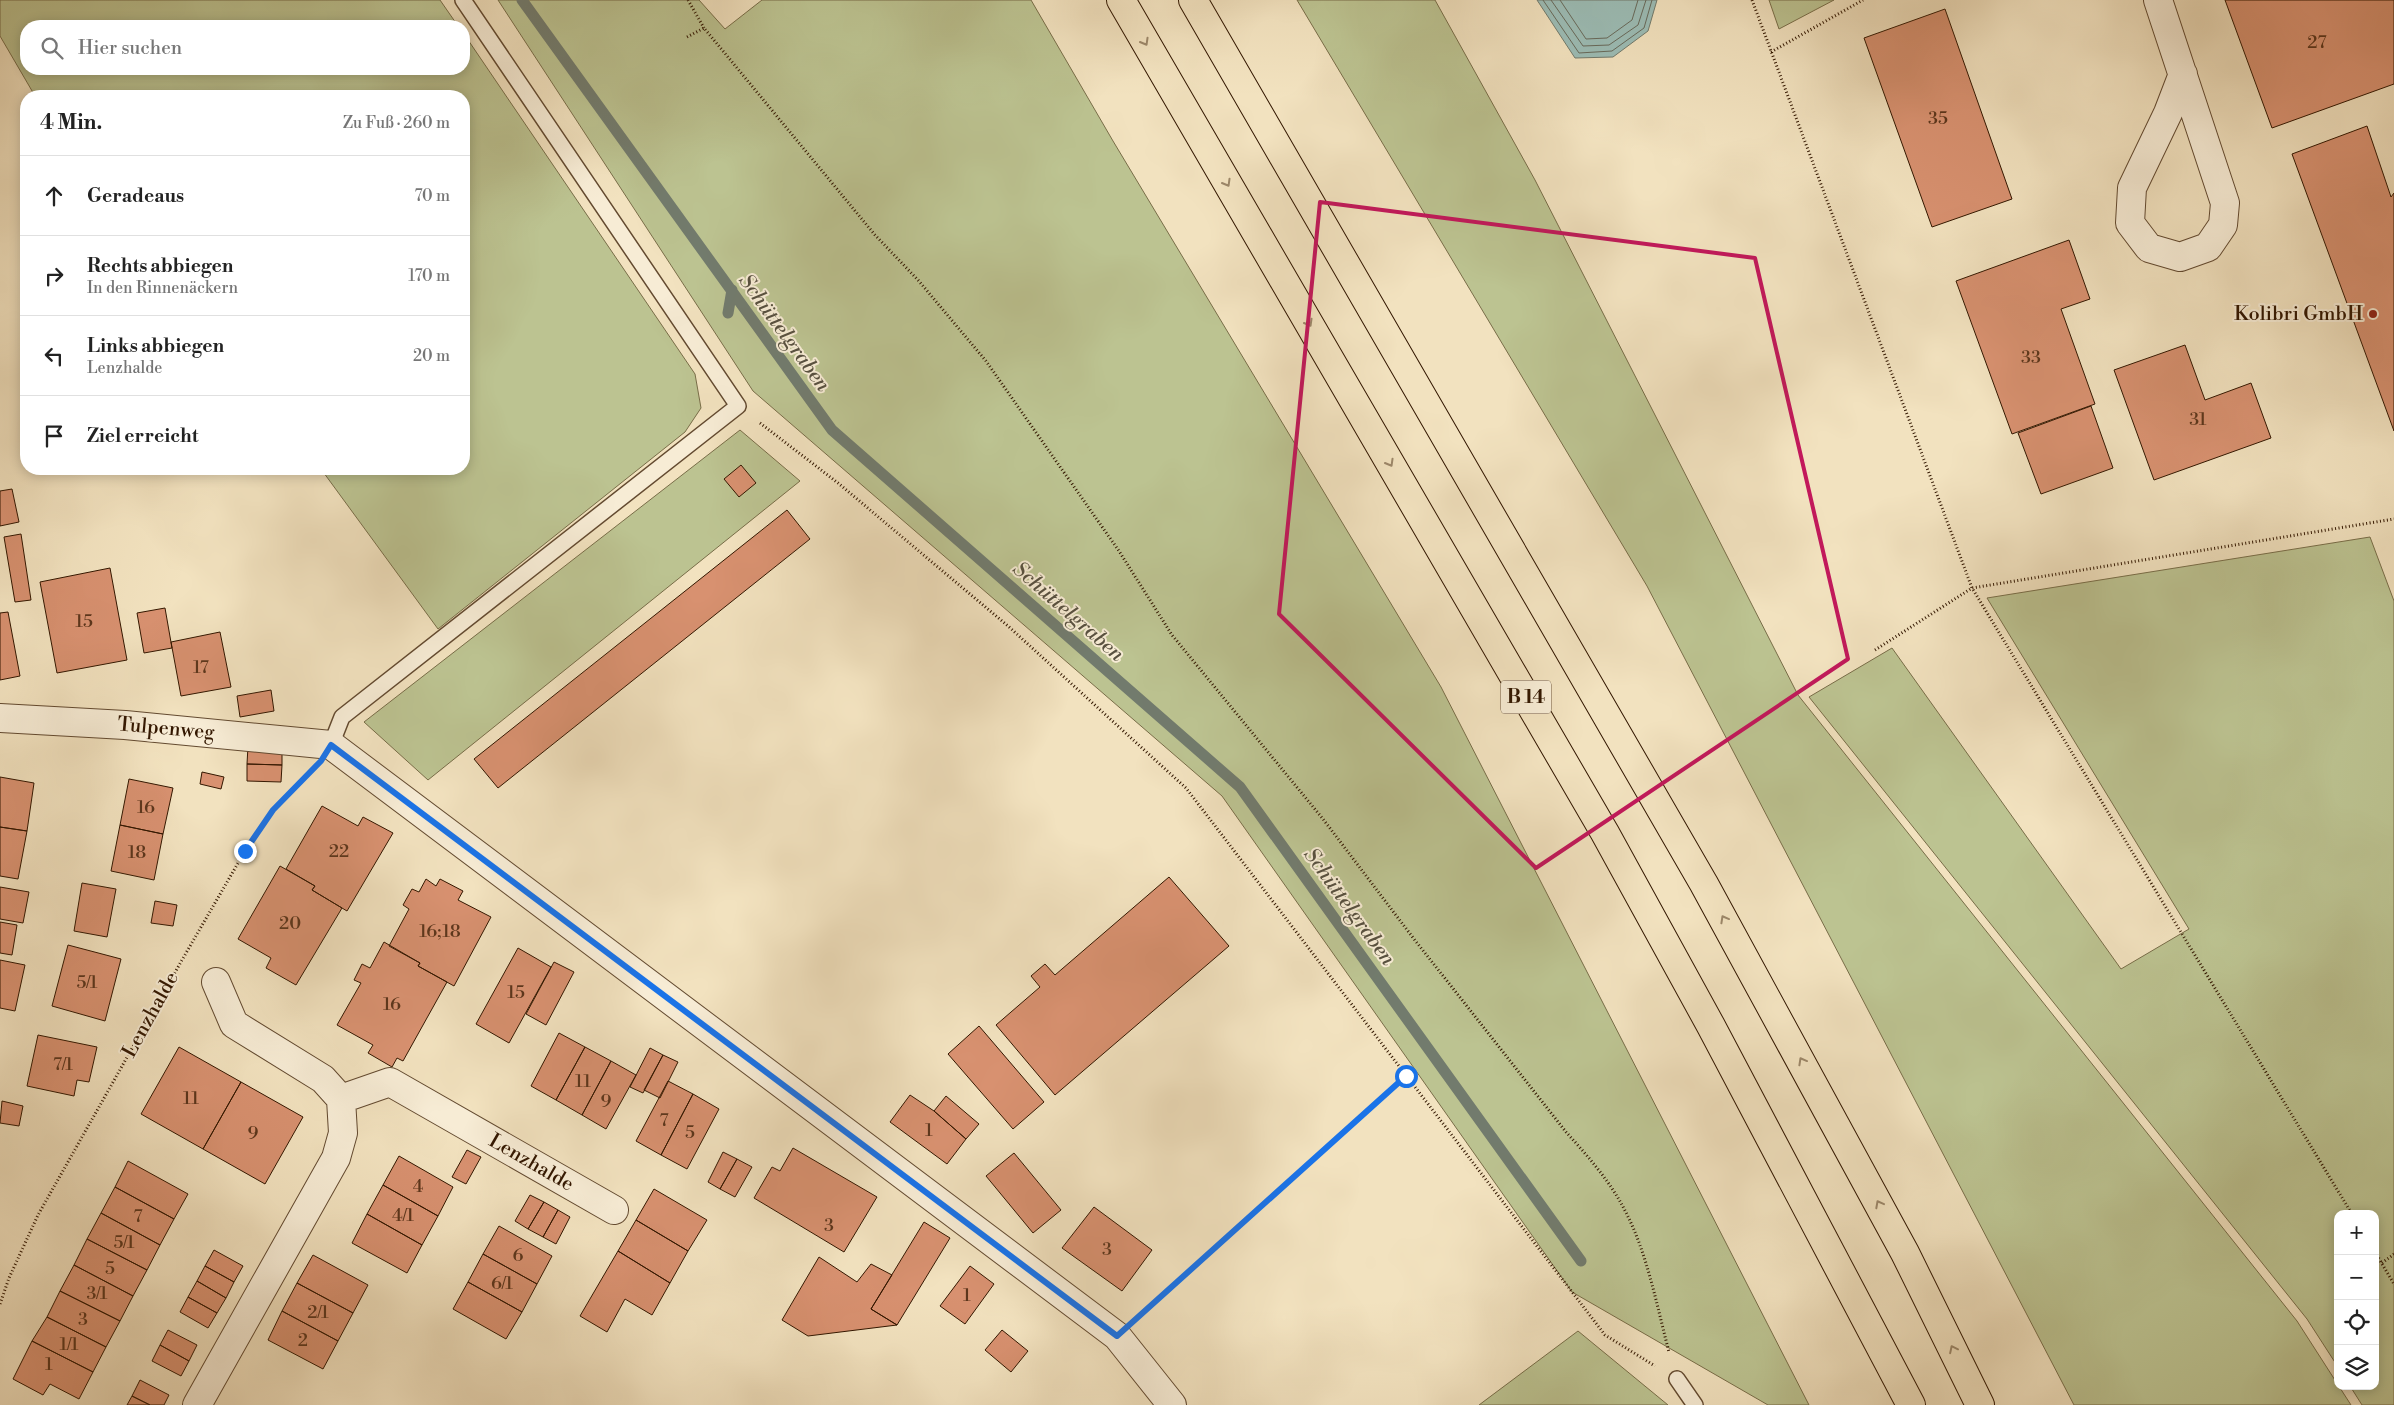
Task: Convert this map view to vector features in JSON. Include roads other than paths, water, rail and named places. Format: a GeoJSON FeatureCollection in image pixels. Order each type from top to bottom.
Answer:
{"type":"FeatureCollection","features":[{"type":"Feature","properties":{"kind":"highway","name":"B 14"},"geometry":{"type":"LineString","coordinates":[[1121,0],[1606,834],[1711,1026],[1911,1405]]}},
{"type":"Feature","properties":{"kind":"highway"},"geometry":{"type":"LineString","coordinates":[[1193,0],[1704,884],[1901,1244],[1979,1401]]}},
{"type":"Feature","properties":{"kind":"street"},"geometry":{"type":"LineString","coordinates":[[2158,0],[2183,74],[2226,203],[2223,224],[2208,246],[2180,257],[2149,248],[2130,223],[2132,188],[2168,112],[2183,74]]}},
{"type":"Feature","properties":{"kind":"street","name":"Tulpenweg"},"geometry":{"type":"LineString","coordinates":[[0,718],[125,725],[331,745]]}},
{"type":"Feature","properties":{"kind":"street"},"geometry":{"type":"LineString","coordinates":[[331,745],[1117,1336],[1172,1405]]}},
{"type":"Feature","properties":{"kind":"street"},"geometry":{"type":"LineString","coordinates":[[197,1405],[336,1158],[343,1133],[341,1099],[323,1079],[234,1024],[216,982]]}},
{"type":"Feature","properties":{"kind":"street","name":"Lenzhalde"},"geometry":{"type":"LineString","coordinates":[[341,1099],[390,1082],[614,1210]]}},
{"type":"Feature","properties":{"kind":"lane"},"geometry":{"type":"LineString","coordinates":[[331,745],[342,717],[738,406],[463,0]]}},
{"type":"Feature","properties":{"kind":"lane"},"geometry":{"type":"LineString","coordinates":[[1676,1379],[1695,1405]]}},
{"type":"Feature","properties":{"kind":"water"},"geometry":{"type":"Polygon","coordinates":[[[1537,0],[1657,0],[1648,31],[1613,57],[1575,58],[1537,0]]]}},
{"type":"Feature","properties":{"kind":"waterway","name":"Schüttelgraben"},"geometry":{"type":"LineString","coordinates":[[522,0],[832,430],[1240,787],[1581,1261]]}},
{"type":"Feature","properties":{"kind":"waterway"},"geometry":{"type":"LineString","coordinates":[[728,313],[732,290]]}},
{"type":"Feature","properties":{"kind":"place","name":"Kolibri GmbH"},"geometry":{"type":"Point","coordinates":[2373,314]}}]}
